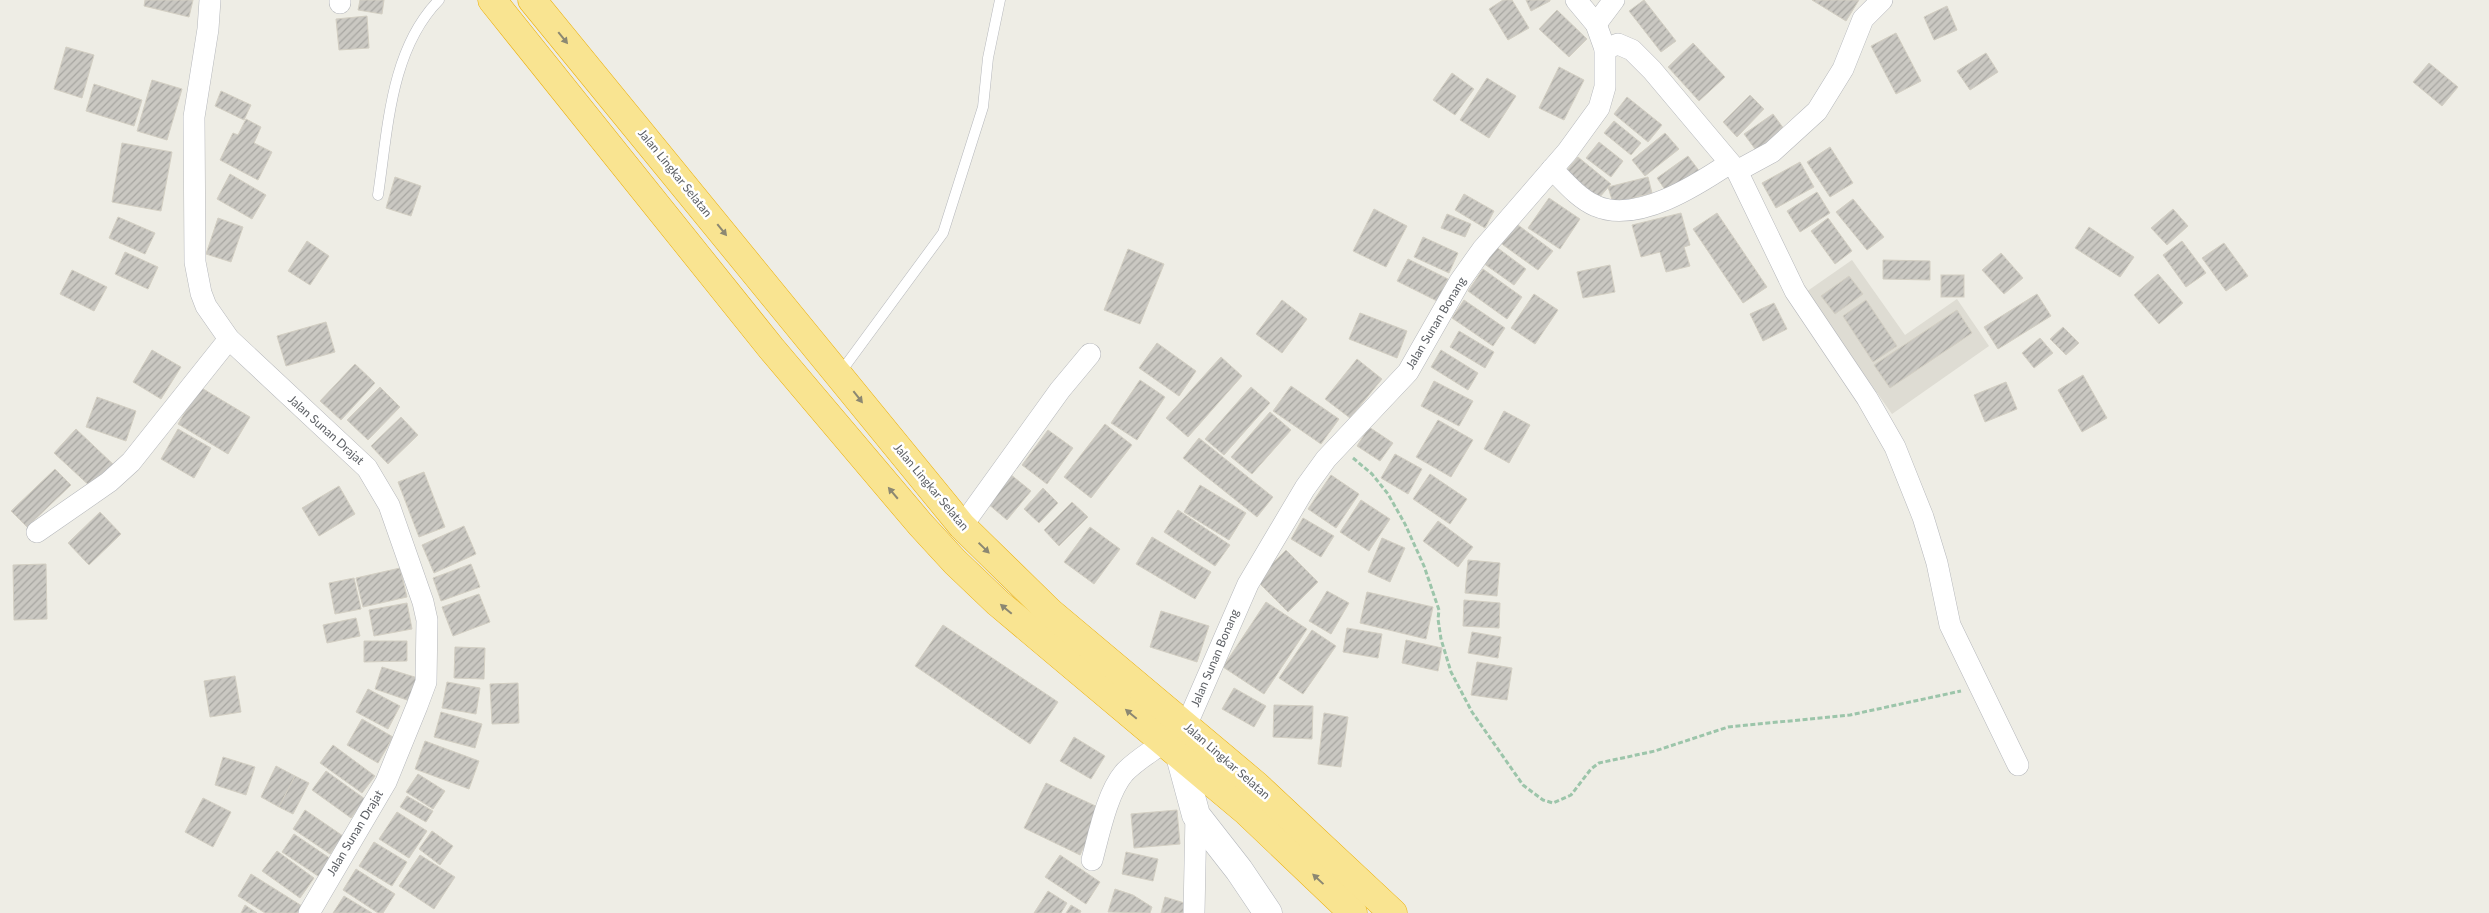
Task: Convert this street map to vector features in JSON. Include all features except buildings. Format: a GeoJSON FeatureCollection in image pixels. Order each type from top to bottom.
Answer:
{"type":"FeatureCollection","features":[{"type":"Feature","properties":{"kind":"highway","name":"Jalan Lingkar Selatan"},"geometry":{"type":"LineString","coordinates":[[492,0],[744,313],[895,495],[955,562],[998,603],[1253,818],[1353,913]]}},
{"type":"Feature","properties":{"kind":"highway","name":"Jalan Lingkar Selatan"},"geometry":{"type":"LineString","coordinates":[[537,2],[840,374],[920,478],[962,526],[1050,612],[1263,792],[1393,913]]}},
{"type":"Feature","properties":{"kind":"highway"},"geometry":{"type":"LineString","coordinates":[[744,313],[772,292]]}},
{"type":"Feature","properties":{"kind":"street","name":"Jalan Sunan Drajat"},"geometry":{"type":"LineString","coordinates":[[210,0],[208,29],[194,117],[195,262],[206,306],[229,339],[368,468],[389,505],[423,602],[427,620],[426,682],[417,706],[386,782],[309,913]]}},
{"type":"Feature","properties":{"kind":"street","name":"Jalan Sunan Bonang"},"geometry":{"type":"LineString","coordinates":[[1186,726],[1248,584],[1305,488],[1339,446],[1408,372],[1460,281],[1482,250],[1552,170],[1599,108],[1606,76],[1605,49],[1596,24],[1576,0]]}},
{"type":"Feature","properties":{"kind":"street"},"geometry":{"type":"LineString","coordinates":[[1596,24],[1614,0]]}},
{"type":"Feature","properties":{"kind":"street"},"geometry":{"type":"LineString","coordinates":[[1552,170],[1586,200],[1596,206],[1622,210],[1670,198],[1733,167],[1772,152],[1817,111],[1843,69],[1863,19],[1882,0]]}},
{"type":"Feature","properties":{"kind":"street"},"geometry":{"type":"LineString","coordinates":[[1605,49],[1618,44],[1632,50],[1670,91],[1733,167],[1795,291],[1867,398],[1895,447],[1923,517],[1937,563],[1950,625],[1978,687],[2018,765]]}},
{"type":"Feature","properties":{"kind":"street"},"geometry":{"type":"LineString","coordinates":[[38,532],[109,482],[131,462],[229,339]]}},
{"type":"Feature","properties":{"kind":"street"},"geometry":{"type":"LineString","coordinates":[[962,526],[1060,390],[1090,354]]}},
{"type":"Feature","properties":{"kind":"street"},"geometry":{"type":"LineString","coordinates":[[1092,860],[1100,829],[1119,780],[1130,768],[1172,749],[1196,815],[1239,870],[1268,913]]}},
{"type":"Feature","properties":{"kind":"street"},"geometry":{"type":"LineString","coordinates":[[1194,913],[1196,815]]}},
{"type":"Feature","properties":{"kind":"lane"},"geometry":{"type":"LineString","coordinates":[[378,195],[398,74],[415,33],[439,0]]}},
{"type":"Feature","properties":{"kind":"lane"},"geometry":{"type":"LineString","coordinates":[[840,374],[943,233],[983,107],[988,58],[1000,0]]}},
{"type":"Feature","properties":{"kind":"path"},"geometry":{"type":"LineString","coordinates":[[1339,446],[1372,474],[1388,494],[1424,566],[1439,610],[1438,619],[1441,639],[1451,672],[1472,712],[1523,785],[1543,800],[1553,803],[1571,795],[1591,769],[1599,763],[1655,750],[1728,727],[1850,715],[1978,687]]}},
{"type":"Feature","properties":{"kind":"shaded area"},"geometry":{"type":"Polygon","coordinates":[[[1852,260],[1905,335],[1957,299],[1989,346],[1892,414],[1806,292],[1852,260]]]}}]}
